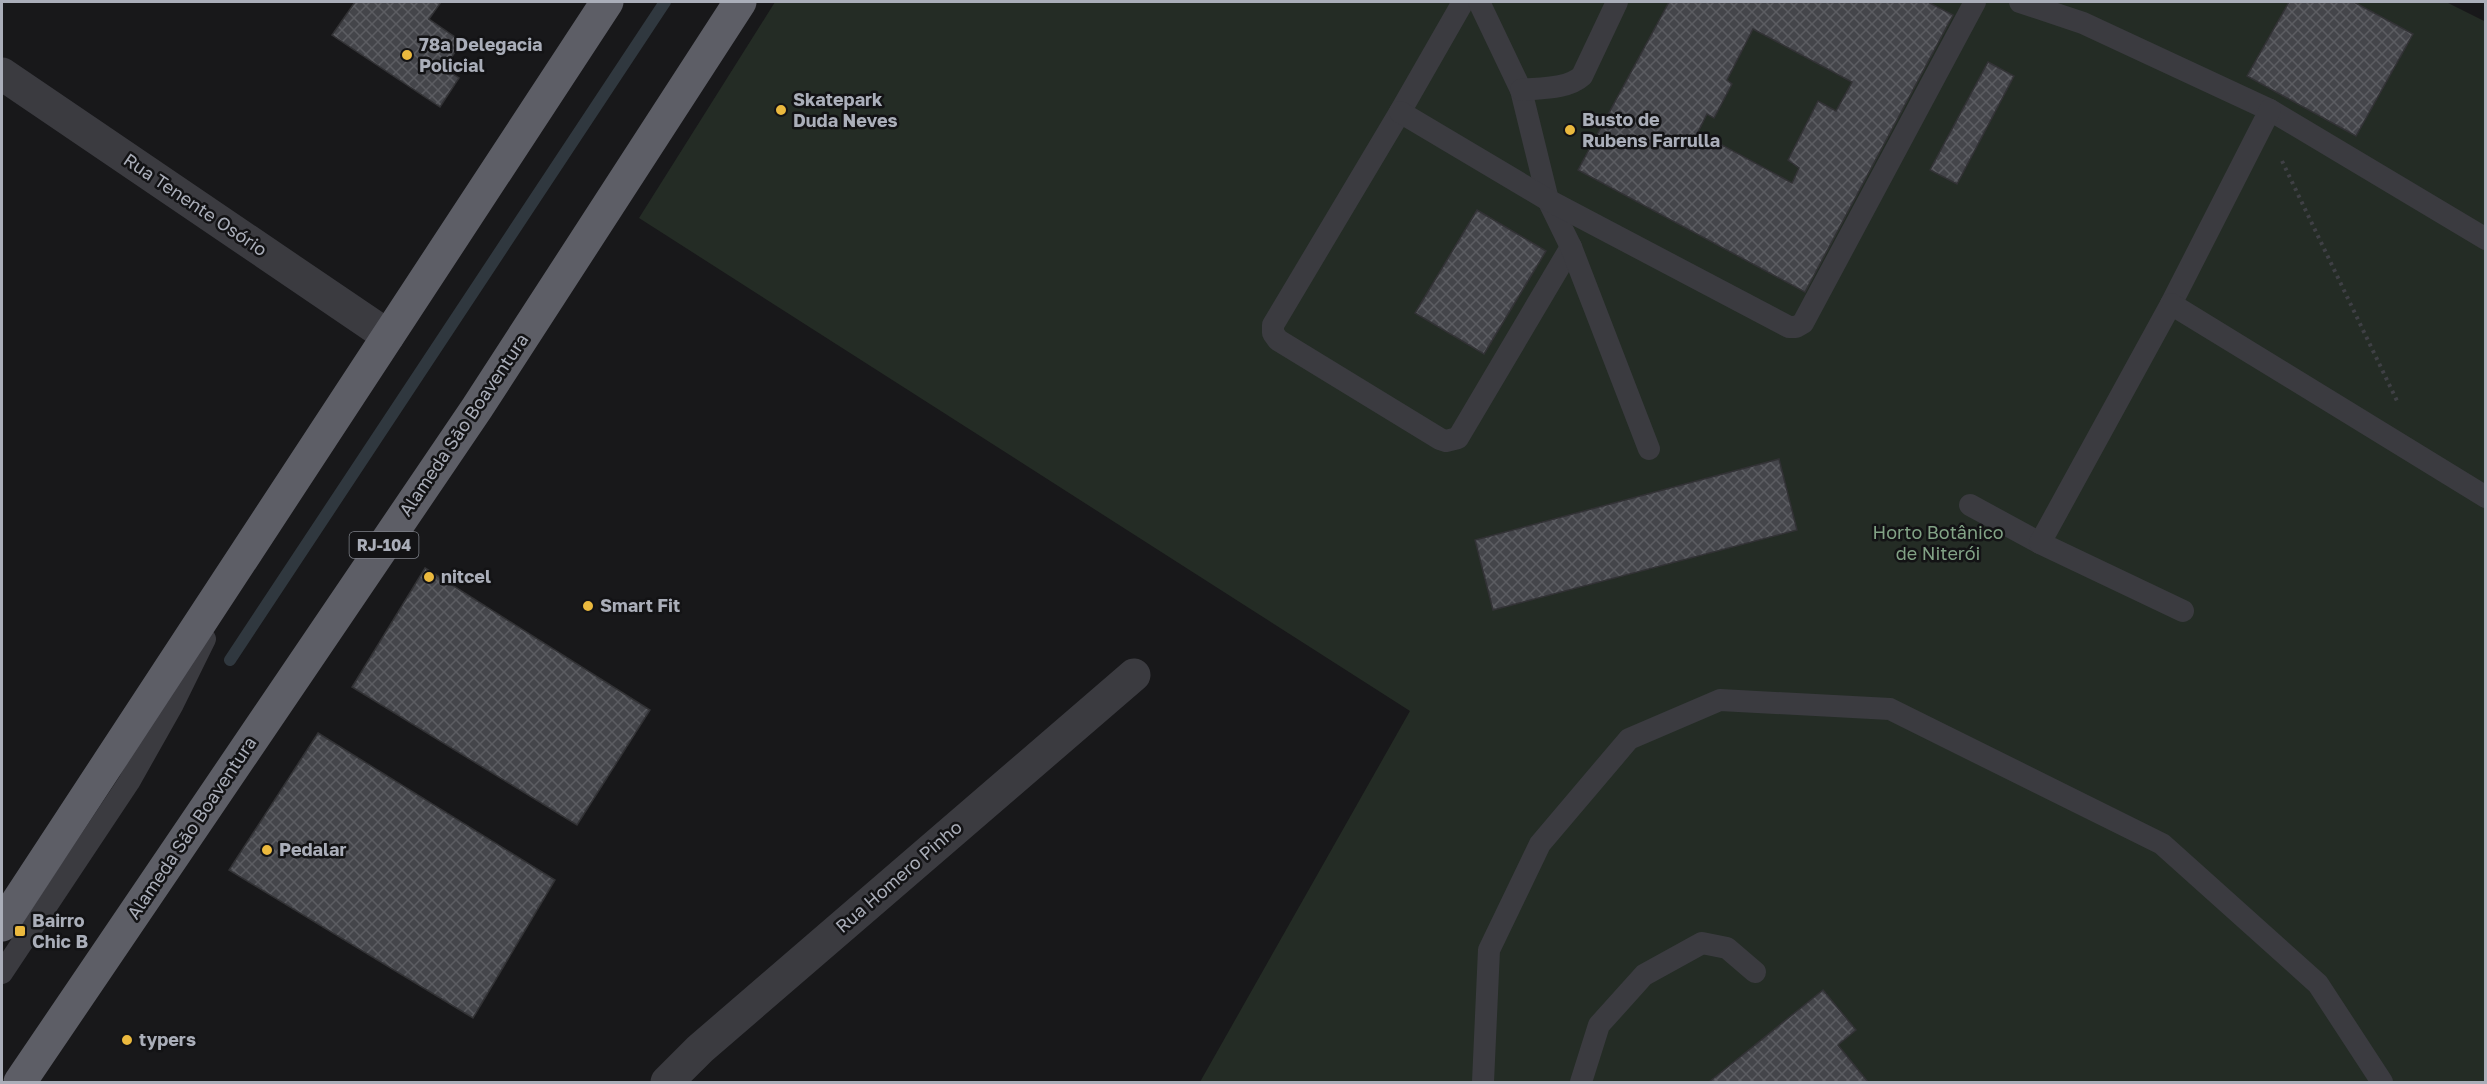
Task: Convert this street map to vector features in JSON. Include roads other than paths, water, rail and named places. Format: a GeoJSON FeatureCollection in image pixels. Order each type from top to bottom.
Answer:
{"type":"FeatureCollection","features":[{"type":"Feature","properties":{"kind":"highway"},"geometry":{"type":"LineString","coordinates":[[2,925],[607,2]]}},
{"type":"Feature","properties":{"kind":"highway","name":"Alameda São Boaventura"},"geometry":{"type":"LineString","coordinates":[[20,1083],[477,408],[740,2]]}},
{"type":"Feature","properties":{"kind":"street","name":"Rua Tenente Osório"},"geometry":{"type":"LineString","coordinates":[[2,74],[388,336]]}},
{"type":"Feature","properties":{"kind":"street","name":"Rua Homero Pinho"},"geometry":{"type":"LineString","coordinates":[[667,1083],[700,1049],[1134,675]]}},
{"type":"Feature","properties":{"kind":"lane"},"geometry":{"type":"LineString","coordinates":[[1463,2],[1273,325],[1273,333],[1278,340],[1440,439],[1453,441],[1458,438],[1571,247]]}},
{"type":"Feature","properties":{"kind":"lane"},"geometry":{"type":"LineString","coordinates":[[1479,2],[1521,90],[1548,200],[1571,247],[1649,449]]}},
{"type":"Feature","properties":{"kind":"lane"},"geometry":{"type":"LineString","coordinates":[[1521,90],[1570,84],[1582,76],[1617,2]]}},
{"type":"Feature","properties":{"kind":"lane"},"geometry":{"type":"LineString","coordinates":[[1400,112],[1548,200],[1789,327],[1796,327],[1803,323],[1975,2]]}},
{"type":"Feature","properties":{"kind":"lane"},"geometry":{"type":"LineString","coordinates":[[2020,2],[2083,23],[2267,116],[2486,239]]}},
{"type":"Feature","properties":{"kind":"lane"},"geometry":{"type":"LineString","coordinates":[[2040,543],[2171,304],[2267,116]]}},
{"type":"Feature","properties":{"kind":"lane"},"geometry":{"type":"LineString","coordinates":[[2171,304],[2483,490]]}},
{"type":"Feature","properties":{"kind":"lane"},"geometry":{"type":"LineString","coordinates":[[1970,505],[2040,543],[2182,611]]}},
{"type":"Feature","properties":{"kind":"lane"},"geometry":{"type":"LineString","coordinates":[[2,973],[129,782],[172,704],[260,530]]}},
{"type":"Feature","properties":{"kind":"lane"},"geometry":{"type":"LineString","coordinates":[[1483,1083],[1489,950],[1540,844],[1629,740],[1720,700],[1890,709],[2162,844],[2318,984],[2382,1083]]}},
{"type":"Feature","properties":{"kind":"lane"},"geometry":{"type":"LineString","coordinates":[[1581,1083],[1599,1025],[1644,975],[1702,943],[1726,948],[1755,972]]}},
{"type":"Feature","properties":{"kind":"waterway"},"geometry":{"type":"LineString","coordinates":[[230,660],[665,2]]}},
{"type":"Feature","properties":{"kind":"place","name":"78a Delegacia Policial"},"geometry":{"type":"Point","coordinates":[407,55]}},
{"type":"Feature","properties":{"kind":"place","name":"Skatepark Duda Neves"},"geometry":{"type":"Point","coordinates":[781,110]}},
{"type":"Feature","properties":{"kind":"place","name":"Busto de Rubens Farrulla"},"geometry":{"type":"Point","coordinates":[1570,130]}},
{"type":"Feature","properties":{"kind":"place","name":"nitcel"},"geometry":{"type":"Point","coordinates":[429,577]}},
{"type":"Feature","properties":{"kind":"place","name":"Smart Fit"},"geometry":{"type":"Point","coordinates":[588,606]}},
{"type":"Feature","properties":{"kind":"place","name":"Pedalar"},"geometry":{"type":"Point","coordinates":[267,850]}},
{"type":"Feature","properties":{"kind":"place","name":"Bairro Chic B"},"geometry":{"type":"Point","coordinates":[20,931]}},
{"type":"Feature","properties":{"kind":"place","name":"typers"},"geometry":{"type":"Point","coordinates":[127,1040]}},
{"type":"Feature","properties":{"kind":"park label","name":"Horto Botânico de Niterói"},"geometry":{"type":"Point","coordinates":[1938,543]}}]}
